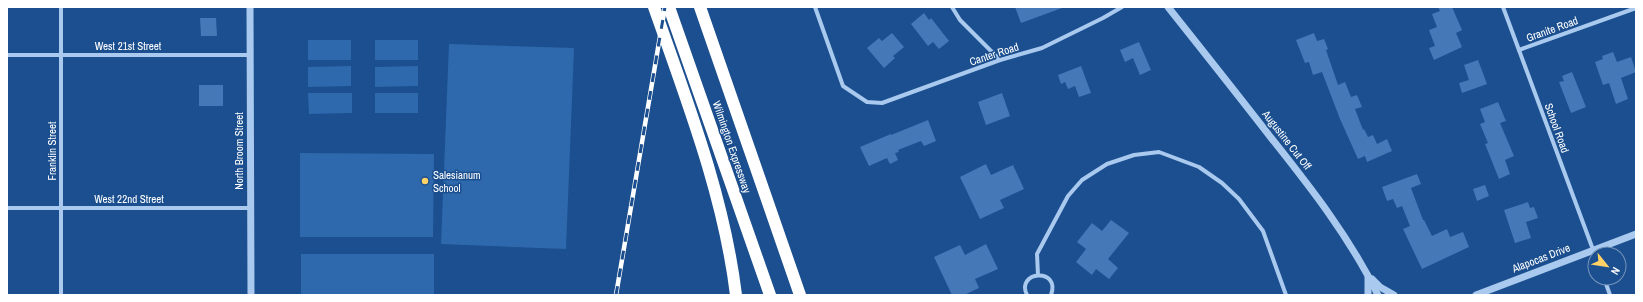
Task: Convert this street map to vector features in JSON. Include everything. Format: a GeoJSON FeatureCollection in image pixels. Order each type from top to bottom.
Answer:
{"type":"FeatureCollection","features":[{"type":"Feature","properties":{"kind":"highway"},"geometry":{"type":"LineString","coordinates":[[654,7],[712,180],[723,224],[736,293]]}},
{"type":"Feature","properties":{"kind":"highway","name":"Wilmington Expressway"},"geometry":{"type":"LineString","coordinates":[[669,7],[770,295]]}},
{"type":"Feature","properties":{"kind":"highway","name":"Wilmington Expressway"},"geometry":{"type":"LineString","coordinates":[[700,7],[800,295]]}},
{"type":"Feature","properties":{"kind":"street","name":"Franklin Street"},"geometry":{"type":"LineString","coordinates":[[60,7],[62,208],[61,295]]}},
{"type":"Feature","properties":{"kind":"street","name":"North Broom Street"},"geometry":{"type":"LineString","coordinates":[[250,7],[251,295]]}},
{"type":"Feature","properties":{"kind":"street","name":"Canter Road"},"geometry":{"type":"LineString","coordinates":[[815,7],[843,86],[867,102],[882,103],[1000,60],[1042,48],[1122,7]]}},
{"type":"Feature","properties":{"kind":"street"},"geometry":{"type":"LineString","coordinates":[[952,7],[960,20],[1000,60]]}},
{"type":"Feature","properties":{"kind":"street","name":"Augustine Cut Off"},"geometry":{"type":"LineString","coordinates":[[1168,7],[1298,171],[1335,221],[1368,274],[1378,295]]}},
{"type":"Feature","properties":{"kind":"street","name":"School Road"},"geometry":{"type":"LineString","coordinates":[[1503,7],[1592,246]]}},
{"type":"Feature","properties":{"kind":"street","name":"Granite Road"},"geometry":{"type":"LineString","coordinates":[[1519,50],[1636,8]]}},
{"type":"Feature","properties":{"kind":"street","name":"West 21st Street"},"geometry":{"type":"LineString","coordinates":[[7,55],[250,55]]}},
{"type":"Feature","properties":{"kind":"street"},"geometry":{"type":"LineString","coordinates":[[1038,275],[1037,254],[1068,196],[1082,180],[1107,164],[1134,155],[1159,152],[1199,167],[1222,183],[1239,199],[1263,231],[1286,295]]}},
{"type":"Feature","properties":{"kind":"street","name":"West 22nd Street"},"geometry":{"type":"LineString","coordinates":[[7,208],[250,208]]}},
{"type":"Feature","properties":{"kind":"street","name":"Alapocas Drive"},"geometry":{"type":"LineString","coordinates":[[1608,246],[1636,234]]}},
{"type":"Feature","properties":{"kind":"street","name":"Alapocas Drive"},"geometry":{"type":"LineString","coordinates":[[1476,295],[1587,255]]}},
{"type":"Feature","properties":{"kind":"street"},"geometry":{"type":"LineString","coordinates":[[1368,274],[1368,295]]}},
{"type":"Feature","properties":{"kind":"street"},"geometry":{"type":"LineString","coordinates":[[1368,274],[1380,287],[1394,295]]}},
{"type":"Feature","properties":{"kind":"street"},"geometry":{"type":"LineString","coordinates":[[1027,295],[1026,284],[1030,279],[1038,275],[1042,275],[1050,280],[1053,286],[1051,295]]}},
{"type":"Feature","properties":{"kind":"shaded area"},"geometry":{"type":"Polygon","coordinates":[[[308,40],[351,40],[351,60],[308,60],[308,40]]]}},
{"type":"Feature","properties":{"kind":"shaded area"},"geometry":{"type":"Polygon","coordinates":[[[375,40],[418,40],[418,60],[375,60],[375,40]]]}},
{"type":"Feature","properties":{"kind":"shaded area"},"geometry":{"type":"Polygon","coordinates":[[[449,44],[574,48],[566,249],[441,244],[449,44]]]}},
{"type":"Feature","properties":{"kind":"shaded area"},"geometry":{"type":"Polygon","coordinates":[[[351,66],[351,86],[308,87],[308,67],[351,66]]]}},
{"type":"Feature","properties":{"kind":"shaded area"},"geometry":{"type":"Polygon","coordinates":[[[418,66],[418,86],[375,87],[375,67],[418,66]]]}},
{"type":"Feature","properties":{"kind":"shaded area"},"geometry":{"type":"Polygon","coordinates":[[[308,93],[352,93],[352,113],[309,114],[308,93]]]}},
{"type":"Feature","properties":{"kind":"shaded area"},"geometry":{"type":"Polygon","coordinates":[[[375,93],[418,93],[418,113],[375,113],[375,93]]]}},
{"type":"Feature","properties":{"kind":"shaded area"},"geometry":{"type":"Polygon","coordinates":[[[300,153],[434,154],[433,237],[300,237],[300,153]]]}},
{"type":"Feature","properties":{"kind":"shaded area"},"geometry":{"type":"Polygon","coordinates":[[[301,254],[434,254],[434,295],[301,295],[301,254]]]}},
{"type":"Feature","properties":{"kind":"building"},"geometry":{"type":"Polygon","coordinates":[[[1015,7],[1062,7],[1062,8],[1021,23],[1015,7]]]}},
{"type":"Feature","properties":{"kind":"building"},"geometry":{"type":"Polygon","coordinates":[[[1438,7],[1452,7],[1462,30],[1456,33],[1462,47],[1434,60],[1429,48],[1435,46],[1429,30],[1437,27],[1432,14],[1440,11],[1438,7]]]}},
{"type":"Feature","properties":{"kind":"building"},"geometry":{"type":"Polygon","coordinates":[[[924,13],[929,20],[931,18],[949,41],[939,49],[933,42],[928,46],[911,24],[924,13]]]}},
{"type":"Feature","properties":{"kind":"building"},"geometry":{"type":"Polygon","coordinates":[[[200,18],[216,18],[217,36],[201,36],[200,18]]]}},
{"type":"Feature","properties":{"kind":"building"},"geometry":{"type":"Polygon","coordinates":[[[892,33],[904,47],[893,56],[895,58],[884,68],[867,48],[879,38],[882,41],[892,33]]]}},
{"type":"Feature","properties":{"kind":"building"},"geometry":{"type":"Polygon","coordinates":[[[1314,33],[1317,41],[1324,39],[1328,49],[1326,50],[1338,85],[1345,82],[1351,97],[1357,95],[1362,107],[1355,109],[1363,130],[1364,129],[1368,137],[1373,135],[1377,144],[1387,139],[1392,151],[1367,162],[1365,156],[1358,159],[1340,119],[1322,72],[1313,75],[1309,62],[1305,63],[1296,40],[1314,33]]]}},
{"type":"Feature","properties":{"kind":"building"},"geometry":{"type":"Polygon","coordinates":[[[1139,42],[1151,70],[1140,75],[1133,58],[1125,62],[1120,50],[1139,42]]]}},
{"type":"Feature","properties":{"kind":"building"},"geometry":{"type":"Polygon","coordinates":[[[1613,52],[1617,62],[1631,57],[1636,72],[1621,78],[1628,99],[1616,104],[1609,83],[1603,85],[1595,62],[1603,59],[1602,56],[1613,52]]]}},
{"type":"Feature","properties":{"kind":"building"},"geometry":{"type":"Polygon","coordinates":[[[1478,60],[1487,84],[1462,93],[1459,83],[1469,80],[1464,65],[1478,60]]]}},
{"type":"Feature","properties":{"kind":"building"},"geometry":{"type":"Polygon","coordinates":[[[1081,66],[1091,93],[1079,97],[1075,86],[1068,89],[1065,82],[1061,84],[1058,75],[1081,66]]]}},
{"type":"Feature","properties":{"kind":"building"},"geometry":{"type":"Polygon","coordinates":[[[1572,72],[1586,107],[1571,113],[1559,82],[1564,81],[1562,76],[1572,72]]]}},
{"type":"Feature","properties":{"kind":"building"},"geometry":{"type":"Polygon","coordinates":[[[199,85],[223,85],[223,106],[199,106],[199,85]]]}},
{"type":"Feature","properties":{"kind":"building"},"geometry":{"type":"Polygon","coordinates":[[[1002,93],[1010,116],[986,125],[978,102],[1002,93]]]}},
{"type":"Feature","properties":{"kind":"building"},"geometry":{"type":"Polygon","coordinates":[[[1498,102],[1506,121],[1500,123],[1514,156],[1505,160],[1510,174],[1499,179],[1485,144],[1488,143],[1480,124],[1485,122],[1480,109],[1498,102]]]}},
{"type":"Feature","properties":{"kind":"building"},"geometry":{"type":"Polygon","coordinates":[[[928,120],[936,141],[924,146],[921,141],[898,150],[899,152],[895,153],[898,160],[890,164],[887,158],[869,166],[860,147],[928,120]]]}},
{"type":"Feature","properties":{"kind":"building"},"geometry":{"type":"Polygon","coordinates":[[[986,164],[991,175],[1013,165],[1024,189],[1000,200],[1004,208],[980,219],[960,177],[986,164]]]}},
{"type":"Feature","properties":{"kind":"building"},"geometry":{"type":"Polygon","coordinates":[[[1417,174],[1421,184],[1411,188],[1423,220],[1432,236],[1447,229],[1450,237],[1463,232],[1469,247],[1422,269],[1403,229],[1410,226],[1402,206],[1397,208],[1393,199],[1387,201],[1382,187],[1417,174]]]}},
{"type":"Feature","properties":{"kind":"building"},"geometry":{"type":"Polygon","coordinates":[[[1485,185],[1489,196],[1477,201],[1473,189],[1485,185]]]}},
{"type":"Feature","properties":{"kind":"building"},"geometry":{"type":"Polygon","coordinates":[[[1528,202],[1530,208],[1534,207],[1538,218],[1526,222],[1531,238],[1515,243],[1504,210],[1528,202]]]}},
{"type":"Feature","properties":{"kind":"building"},"geometry":{"type":"Polygon","coordinates":[[[1111,220],[1129,233],[1108,259],[1118,268],[1109,279],[1096,269],[1092,275],[1076,262],[1086,249],[1077,242],[1092,223],[1102,231],[1111,220]]]}},
{"type":"Feature","properties":{"kind":"building"},"geometry":{"type":"Polygon","coordinates":[[[986,244],[998,269],[975,279],[979,288],[964,295],[952,295],[934,257],[960,245],[965,255],[986,244]]]}},
{"type":"Feature","properties":{"kind":"railway"},"geometry":{"type":"LineString","coordinates":[[616,295],[665,7]]}},
{"type":"Feature","properties":{"kind":"place","name":"Salesianum School"},"geometry":{"type":"Point","coordinates":[425,181]}}]}
